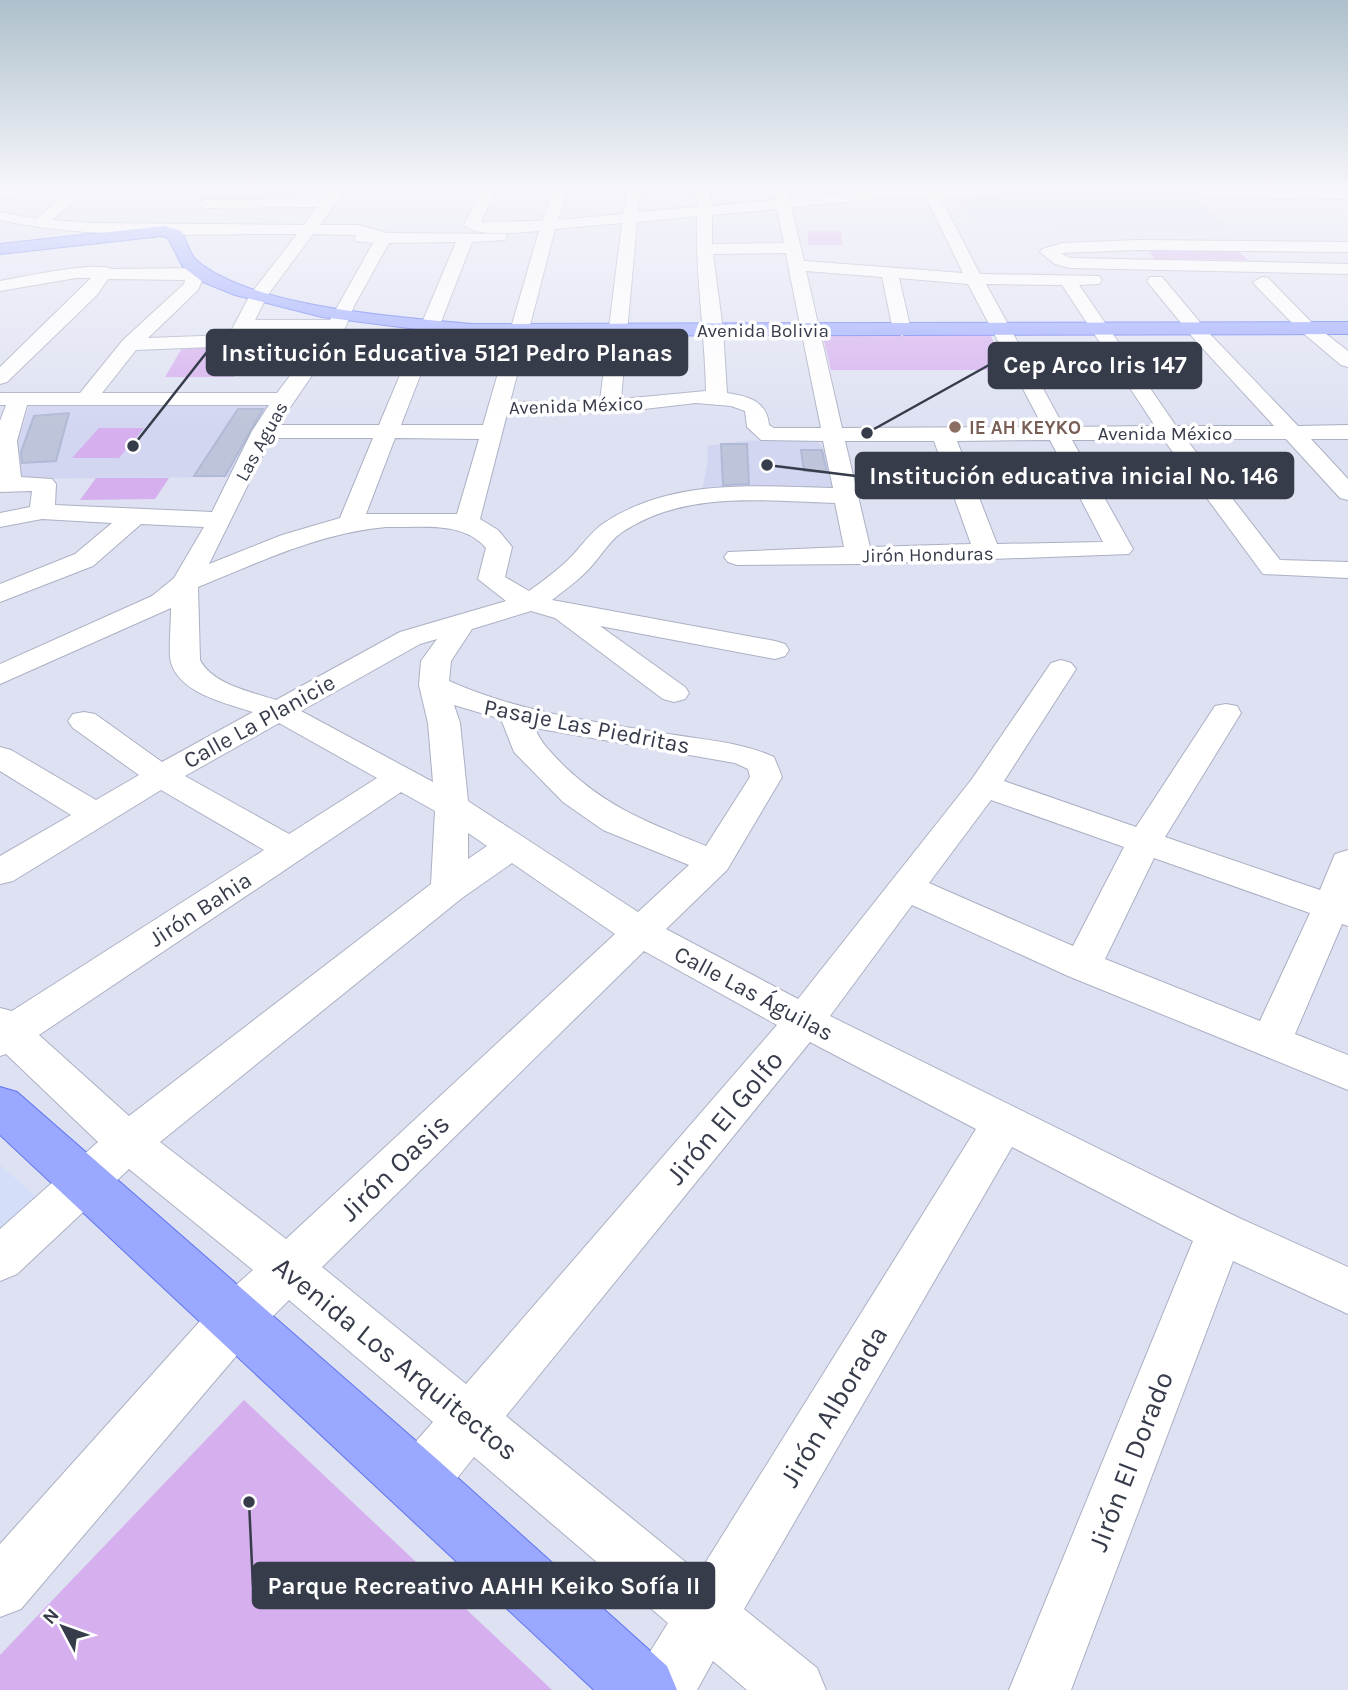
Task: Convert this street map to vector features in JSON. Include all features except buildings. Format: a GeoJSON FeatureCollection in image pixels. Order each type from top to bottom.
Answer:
{"type":"FeatureCollection","features":[{"type":"Feature","properties":{"kind":"main road","name":"Avenida Bolivia"},"geometry":{"type":"LineString","coordinates":[[193,268],[198,274],[341,316],[430,322],[521,326],[1348,326]]}},
{"type":"Feature","properties":{"kind":"main road","name":"Avenida Bolivia"},"geometry":{"type":"LineString","coordinates":[[218,268],[262,291]]}},
{"type":"Feature","properties":{"kind":"main road"},"geometry":{"type":"LineString","coordinates":[[0,1106],[418,1482],[643,1690]]}},
{"type":"Feature","properties":{"kind":"street"},"geometry":{"type":"LineString","coordinates":[[102,268],[105,271]]}},
{"type":"Feature","properties":{"kind":"street"},"geometry":{"type":"LineString","coordinates":[[130,344],[236,340],[262,291],[280,268]]}},
{"type":"Feature","properties":{"kind":"street","name":"Las Aguas"},"geometry":{"type":"LineString","coordinates":[[185,660],[185,583],[220,520],[263,431],[341,316],[368,268]]}},
{"type":"Feature","properties":{"kind":"street"},"geometry":{"type":"LineString","coordinates":[[350,523],[430,322],[455,268]]}},
{"type":"Feature","properties":{"kind":"street"},"geometry":{"type":"LineString","coordinates":[[467,522],[537,268]]}},
{"type":"Feature","properties":{"kind":"street"},"geometry":{"type":"LineString","coordinates":[[610,407],[623,268]]}},
{"type":"Feature","properties":{"kind":"street"},"geometry":{"type":"LineString","coordinates":[[706,268],[713,326],[716,398]]}},
{"type":"Feature","properties":{"kind":"street"},"geometry":{"type":"LineString","coordinates":[[797,268],[859,556]]}},
{"type":"Feature","properties":{"kind":"street"},"geometry":{"type":"LineString","coordinates":[[869,268],[974,279],[1067,280],[1152,273],[1348,270]]}},
{"type":"Feature","properties":{"kind":"street"},"geometry":{"type":"LineString","coordinates":[[968,268],[1057,433]]}},
{"type":"Feature","properties":{"kind":"street"},"geometry":{"type":"LineString","coordinates":[[1111,268],[1262,282],[1348,282]]}},
{"type":"Feature","properties":{"kind":"street"},"geometry":{"type":"LineString","coordinates":[[1149,268],[1190,325],[1294,432],[1348,493]]}},
{"type":"Feature","properties":{"kind":"street"},"geometry":{"type":"LineString","coordinates":[[0,378],[91,291],[105,271]]}},
{"type":"Feature","properties":{"kind":"street"},"geometry":{"type":"LineString","coordinates":[[0,286],[65,274],[105,271],[138,276],[198,274],[192,286],[130,344],[86,399]]}},
{"type":"Feature","properties":{"kind":"street"},"geometry":{"type":"LineString","coordinates":[[889,271],[901,326]]}},
{"type":"Feature","properties":{"kind":"street"},"geometry":{"type":"LineString","coordinates":[[1067,280],[1170,433],[1272,568],[1348,570]]}},
{"type":"Feature","properties":{"kind":"street"},"geometry":{"type":"LineString","coordinates":[[1262,282],[1306,326],[1348,361]]}},
{"type":"Feature","properties":{"kind":"street"},"geometry":{"type":"LineString","coordinates":[[0,297],[91,291]]}},
{"type":"Feature","properties":{"kind":"street"},"geometry":{"type":"LineString","coordinates":[[245,326],[341,316]]}},
{"type":"Feature","properties":{"kind":"street","name":"Avenida México"},"geometry":{"type":"LineString","coordinates":[[498,408],[610,407],[676,398],[716,398],[753,408],[757,413],[758,427],[769,435],[1348,432]]}},
{"type":"Feature","properties":{"kind":"street"},"geometry":{"type":"LineString","coordinates":[[42,512],[44,484],[5,485],[2,438],[10,399],[283,399]]}},
{"type":"Feature","properties":{"kind":"street"},"geometry":{"type":"LineString","coordinates":[[263,431],[491,432]]}},
{"type":"Feature","properties":{"kind":"street","name":"Jirón Honduras"},"geometry":{"type":"LineString","coordinates":[[737,556],[859,556],[1120,549],[1057,433]]}},
{"type":"Feature","properties":{"kind":"street"},"geometry":{"type":"LineString","coordinates":[[943,434],[987,552]]}},
{"type":"Feature","properties":{"kind":"street"},"geometry":{"type":"LineString","coordinates":[[533,602],[576,567],[611,528],[659,504],[700,496],[846,496]]}},
{"type":"Feature","properties":{"kind":"street"},"geometry":{"type":"LineString","coordinates":[[0,520],[42,512],[220,520]]}},
{"type":"Feature","properties":{"kind":"street"},"geometry":{"type":"LineString","coordinates":[[0,594],[84,560],[136,515]]}},
{"type":"Feature","properties":{"kind":"street"},"geometry":{"type":"LineString","coordinates":[[0,675],[162,602],[185,583],[291,540],[350,523],[386,520],[467,522],[489,534],[499,547],[491,579],[502,589],[564,613],[657,626],[775,650]]}},
{"type":"Feature","properties":{"kind":"street","name":"Calle La Planicie"},"geometry":{"type":"LineString","coordinates":[[0,872],[160,776],[410,638],[533,602]]}},
{"type":"Feature","properties":{"kind":"street"},"geometry":{"type":"LineString","coordinates":[[564,613],[674,692]]}},
{"type":"Feature","properties":{"kind":"street"},"geometry":{"type":"LineString","coordinates":[[449,889],[452,806],[444,723],[434,685],[436,661],[462,623]]}},
{"type":"Feature","properties":{"kind":"street","name":"Calle Las Águilas"},"geometry":{"type":"LineString","coordinates":[[185,660],[193,676],[211,686],[279,711],[401,777],[452,806],[640,932],[804,1021],[1220,1232],[1348,1291]]}},
{"type":"Feature","properties":{"kind":"street","name":"Jirón El Golfo"},"geometry":{"type":"LineString","coordinates":[[418,1482],[804,1021],[984,786],[1061,669]]}},
{"type":"Feature","properties":{"kind":"street","name":"Pasaje Las Piedritas"},"geometry":{"type":"LineString","coordinates":[[434,685],[467,701],[602,733],[743,755]]}},
{"type":"Feature","properties":{"kind":"street"},"geometry":{"type":"LineString","coordinates":[[514,713],[525,745],[575,795],[615,822],[714,862]]}},
{"type":"Feature","properties":{"kind":"street"},"geometry":{"type":"LineString","coordinates":[[1082,966],[1144,842],[1226,713]]}},
{"type":"Feature","properties":{"kind":"street"},"geometry":{"type":"LineString","coordinates":[[85,721],[160,776],[290,850]]}},
{"type":"Feature","properties":{"kind":"street","name":"Jirón Oasis"},"geometry":{"type":"LineString","coordinates":[[0,1588],[236,1318],[714,862],[766,778],[763,764],[743,755]]}},
{"type":"Feature","properties":{"kind":"street"},"geometry":{"type":"LineString","coordinates":[[3,763],[96,815]]}},
{"type":"Feature","properties":{"kind":"street","name":"Jirón Bahia"},"geometry":{"type":"LineString","coordinates":[[4,1032],[401,777]]}},
{"type":"Feature","properties":{"kind":"street"},"geometry":{"type":"LineString","coordinates":[[984,786],[1340,910]]}},
{"type":"Feature","properties":{"kind":"street"},"geometry":{"type":"LineString","coordinates":[[0,1259],[128,1142],[449,889],[512,846]]}},
{"type":"Feature","properties":{"kind":"street"},"geometry":{"type":"LineString","coordinates":[[1272,1040],[1340,910],[1348,862]]}},
{"type":"Feature","properties":{"kind":"street"},"geometry":{"type":"LineString","coordinates":[[906,888],[1082,966],[1272,1040],[1348,1073]]}},
{"type":"Feature","properties":{"kind":"street","name":"Avenida Los Arquitectos"},"geometry":{"type":"LineString","coordinates":[[4,1032],[128,1142],[287,1268],[795,1690]]}},
{"type":"Feature","properties":{"kind":"street","name":"Jirón Alborada"},"geometry":{"type":"LineString","coordinates":[[662,1690],[1004,1122]]}},
{"type":"Feature","properties":{"kind":"street","name":"Jirón El Dorado"},"geometry":{"type":"LineString","coordinates":[[1040,1690],[1220,1232]]}},
{"type":"Feature","properties":{"kind":"shaded area"},"geometry":{"type":"Polygon","coordinates":[[[0,268],[1348,268],[1348,1690],[0,1690],[0,268]]]}},
{"type":"Feature","properties":{"kind":"shaded area"},"geometry":{"type":"Polygon","coordinates":[[[283,330],[257,367],[242,368],[234,377],[165,377],[182,348],[242,346],[253,331],[283,330]]]}},
{"type":"Feature","properties":{"kind":"shaded area"},"geometry":{"type":"Polygon","coordinates":[[[989,332],[1007,370],[831,370],[822,333],[989,332]]]}},
{"type":"Feature","properties":{"kind":"shaded area"},"geometry":{"type":"Polygon","coordinates":[[[269,405],[260,429],[229,477],[24,479],[11,462],[29,406],[269,405]]]}},
{"type":"Feature","properties":{"kind":"shaded area"},"geometry":{"type":"Polygon","coordinates":[[[99,428],[144,428],[119,458],[72,458],[99,428]]]}},
{"type":"Feature","properties":{"kind":"shaded area"},"geometry":{"type":"Polygon","coordinates":[[[817,439],[823,449],[833,491],[702,491],[708,459],[707,446],[742,441],[817,439]]]}},
{"type":"Feature","properties":{"kind":"shaded area"},"geometry":{"type":"Polygon","coordinates":[[[96,478],[169,478],[155,499],[80,500],[96,478]]]}},
{"type":"Feature","properties":{"kind":"shaded area"},"geometry":{"type":"Polygon","coordinates":[[[0,1165],[42,1202],[0,1236],[0,1165]]]}},
{"type":"Feature","properties":{"kind":"shaded area"},"geometry":{"type":"Polygon","coordinates":[[[244,1400],[552,1690],[0,1690],[0,1655],[244,1400]]]}},
{"type":"Feature","properties":{"kind":"place","name":"IE AH KEYKO"},"geometry":{"type":"Point","coordinates":[955,427]}},
{"type":"Feature","properties":{"kind":"place","name":"Cep Arco Iris 147"},"geometry":{"type":"Point","coordinates":[867,433]}},
{"type":"Feature","properties":{"kind":"place","name":"Institución Educativa 5121 Pedro Planas"},"geometry":{"type":"Point","coordinates":[133,446]}},
{"type":"Feature","properties":{"kind":"place","name":"Institución educativa inicial No. 146"},"geometry":{"type":"Point","coordinates":[767,465]}},
{"type":"Feature","properties":{"kind":"place","name":"Parque Recreativo AAHH Keiko Sofía II"},"geometry":{"type":"Point","coordinates":[249,1502]}}]}
